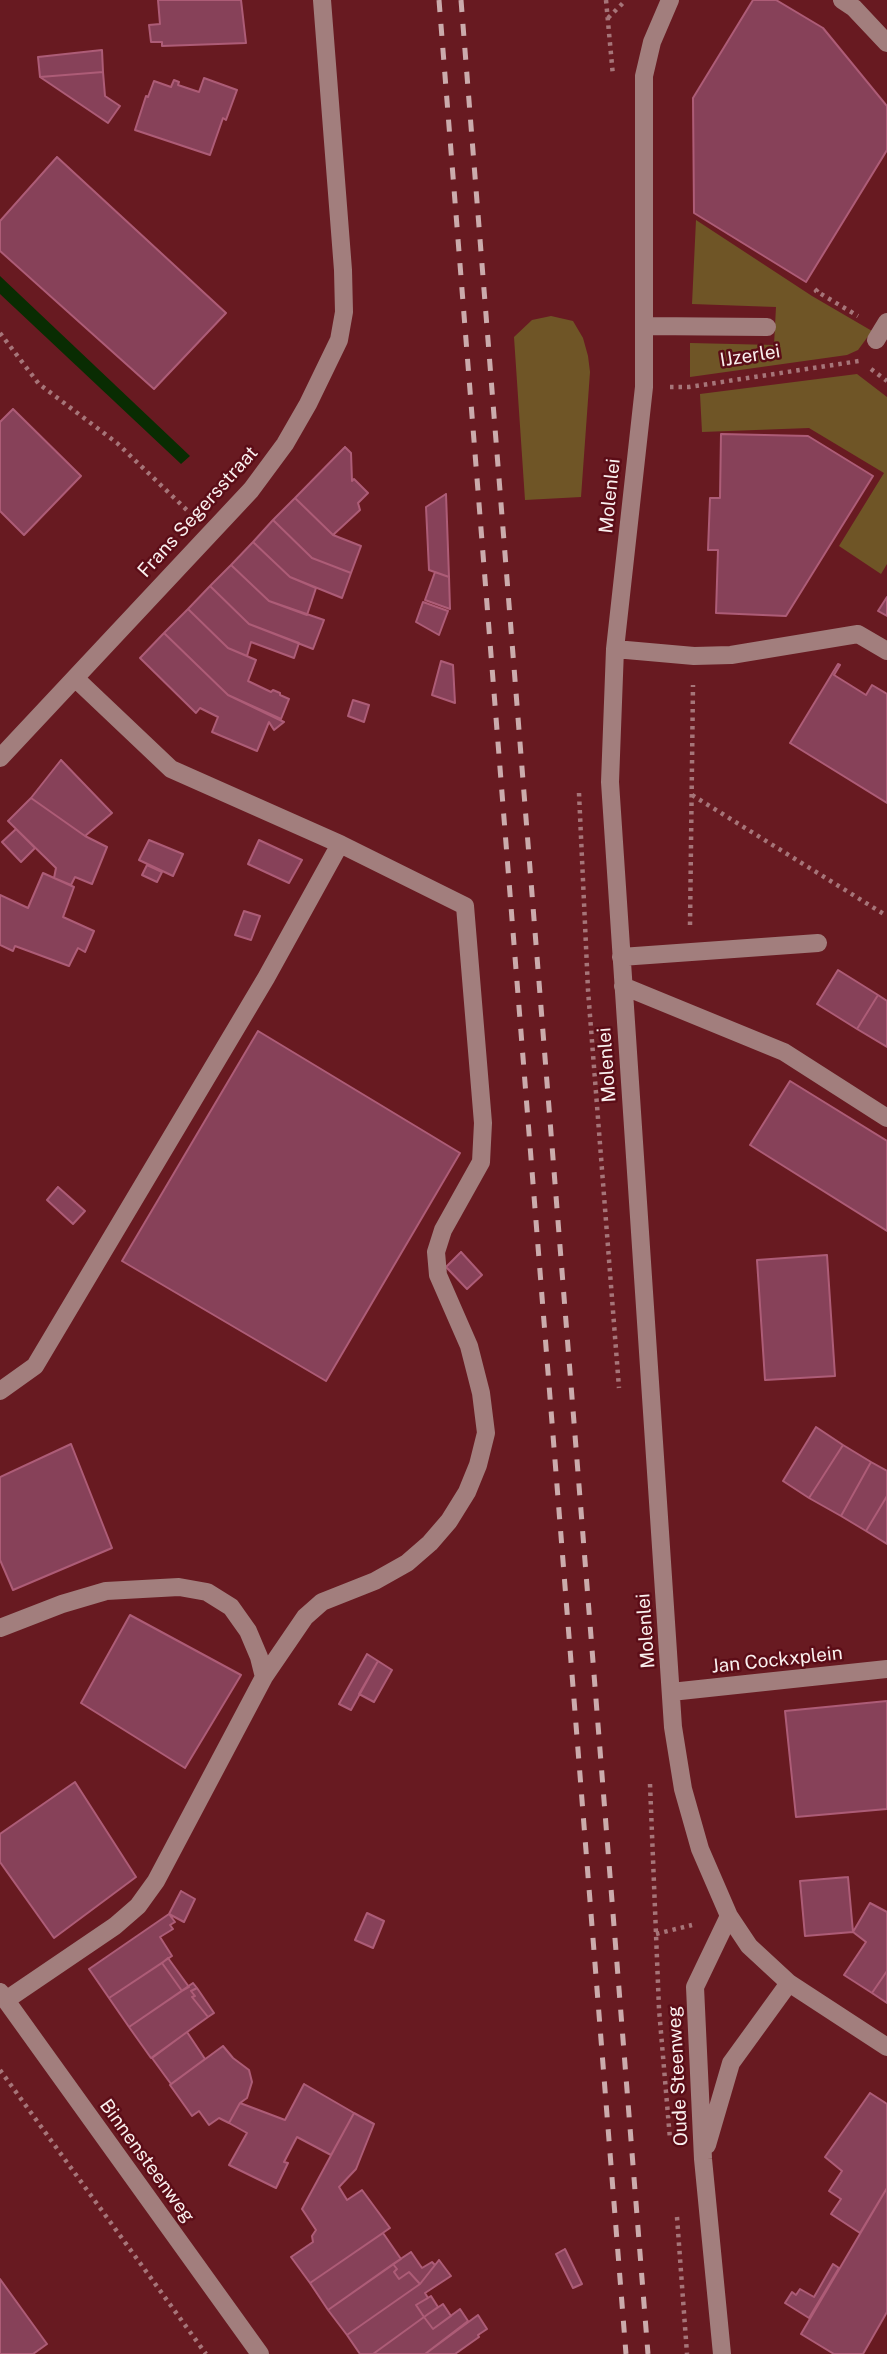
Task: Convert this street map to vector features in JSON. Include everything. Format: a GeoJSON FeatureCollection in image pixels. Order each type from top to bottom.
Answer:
{"type":"FeatureCollection","features":[{"type":"Feature","properties":{"kind":"street","name":"Frans Segersstraat"},"geometry":{"type":"LineString","coordinates":[[0,758],[251,490],[285,444],[309,404],[340,340],[344,312],[343,270],[322,0]]}},
{"type":"Feature","properties":{"kind":"street","name":"Molenlei"},"geometry":{"type":"LineString","coordinates":[[670,0],[652,42],[644,76],[644,387],[615,649],[610,782],[673,1727],[683,1789],[700,1849],[729,1916],[749,1946],[789,1983],[887,2046]]}},
{"type":"Feature","properties":{"kind":"street"},"geometry":{"type":"LineString","coordinates":[[842,0],[854,8],[887,43]]}},
{"type":"Feature","properties":{"kind":"street"},"geometry":{"type":"LineString","coordinates":[[645,326],[767,327]]}},
{"type":"Feature","properties":{"kind":"street"},"geometry":{"type":"LineString","coordinates":[[615,649],[694,656],[731,655],[858,635],[887,651]]}},
{"type":"Feature","properties":{"kind":"street"},"geometry":{"type":"LineString","coordinates":[[3,1996],[115,1926],[138,1906],[156,1881],[264,1677],[305,1617],[321,1602],[375,1581],[407,1563],[430,1543],[449,1521],[467,1492],[478,1465],[486,1433],[481,1394],[469,1346],[438,1275],[436,1252],[443,1230],[481,1162],[483,1123],[465,906],[340,844],[171,769],[75,678]]}},
{"type":"Feature","properties":{"kind":"street"},"geometry":{"type":"LineString","coordinates":[[0,1391],[35,1366],[266,978],[340,844]]}},
{"type":"Feature","properties":{"kind":"street"},"geometry":{"type":"LineString","coordinates":[[621,957],[818,943]]}},
{"type":"Feature","properties":{"kind":"street"},"geometry":{"type":"LineString","coordinates":[[623,986],[784,1052],[887,1118]]}},
{"type":"Feature","properties":{"kind":"street"},"geometry":{"type":"LineString","coordinates":[[0,1628],[62,1604],[106,1591],[178,1587],[207,1592],[231,1607],[248,1631],[264,1677]]}},
{"type":"Feature","properties":{"kind":"street","name":"Jan Cockxplein"},"geometry":{"type":"LineString","coordinates":[[671,1692],[887,1669]]}},
{"type":"Feature","properties":{"kind":"street","name":"Oude Steenweg"},"geometry":{"type":"LineString","coordinates":[[722,2354],[704,2159],[695,1987],[729,1916]]}},
{"type":"Feature","properties":{"kind":"street","name":"Oude Steenweg"},"geometry":{"type":"LineString","coordinates":[[704,2159],[731,2063],[789,1983]]}},
{"type":"Feature","properties":{"kind":"street","name":"Binnensteenweg"},"geometry":{"type":"LineString","coordinates":[[3,1996],[260,2354]]}},
{"type":"Feature","properties":{"kind":"path"},"geometry":{"type":"LineString","coordinates":[[606,0],[607,19],[626,0]]}},
{"type":"Feature","properties":{"kind":"path"},"geometry":{"type":"LineString","coordinates":[[817,289],[816,291],[882,331]]}},
{"type":"Feature","properties":{"kind":"path"},"geometry":{"type":"LineString","coordinates":[[0,333],[39,384],[117,443],[210,533]]}},
{"type":"Feature","properties":{"kind":"path","name":"IJzerlei"},"geometry":{"type":"LineString","coordinates":[[644,387],[689,387],[864,360],[887,381]]}},
{"type":"Feature","properties":{"kind":"path"},"geometry":{"type":"LineString","coordinates":[[690,952],[694,656]]}},
{"type":"Feature","properties":{"kind":"path"},"geometry":{"type":"LineString","coordinates":[[691,795],[887,916]]}},
{"type":"Feature","properties":{"kind":"path"},"geometry":{"type":"LineString","coordinates":[[0,2070],[206,2354]]}},
{"type":"Feature","properties":{"kind":"shaded area"},"geometry":{"type":"Polygon","coordinates":[[[696,220],[812,296],[872,331],[858,350],[847,355],[690,377],[690,343],[774,345],[776,307],[692,304],[696,220]]]}},
{"type":"Feature","properties":{"kind":"shaded area"},"geometry":{"type":"Polygon","coordinates":[[[0,276],[190,456],[181,464],[0,294],[0,276]]]}},
{"type":"Feature","properties":{"kind":"shaded area"},"geometry":{"type":"Polygon","coordinates":[[[551,316],[573,321],[583,338],[588,356],[590,372],[581,497],[525,500],[514,337],[532,320],[551,316]]]}},
{"type":"Feature","properties":{"kind":"shaded area"},"geometry":{"type":"Polygon","coordinates":[[[857,374],[887,397],[887,564],[881,574],[839,546],[884,473],[809,428],[702,432],[700,394],[857,374]]]}},
{"type":"Feature","properties":{"kind":"building"},"geometry":{"type":"Polygon","coordinates":[[[158,0],[241,0],[246,43],[162,46],[162,42],[151,42],[149,25],[160,24],[158,0]]]}},
{"type":"Feature","properties":{"kind":"building"},"geometry":{"type":"Polygon","coordinates":[[[753,0],[776,0],[823,28],[887,106],[887,150],[806,282],[694,213],[693,98],[753,0]]]}},
{"type":"Feature","properties":{"kind":"building"},"geometry":{"type":"Polygon","coordinates":[[[102,50],[103,72],[40,77],[38,57],[102,50]]]}},
{"type":"Feature","properties":{"kind":"building"},"geometry":{"type":"Polygon","coordinates":[[[103,72],[105,96],[120,106],[108,123],[40,77],[103,72]]]}},
{"type":"Feature","properties":{"kind":"building"},"geometry":{"type":"Polygon","coordinates":[[[204,78],[237,90],[226,120],[223,118],[210,155],[135,130],[154,81],[171,87],[174,80],[179,82],[178,85],[199,92],[204,78]]]}},
{"type":"Feature","properties":{"kind":"building"},"geometry":{"type":"Polygon","coordinates":[[[57,157],[226,313],[154,389],[0,251],[0,221],[57,157]]]}},
{"type":"Feature","properties":{"kind":"building"},"geometry":{"type":"Polygon","coordinates":[[[13,409],[81,476],[24,535],[0,511],[0,422],[13,409]]]}},
{"type":"Feature","properties":{"kind":"building"},"geometry":{"type":"Polygon","coordinates":[[[721,434],[808,436],[873,476],[786,616],[716,613],[718,550],[708,550],[710,498],[720,498],[721,434]]]}},
{"type":"Feature","properties":{"kind":"building"},"geometry":{"type":"Polygon","coordinates":[[[345,447],[351,453],[352,481],[354,479],[368,493],[358,503],[360,510],[333,535],[295,498],[345,447]]]}},
{"type":"Feature","properties":{"kind":"building"},"geometry":{"type":"Polygon","coordinates":[[[446,494],[449,577],[429,570],[426,507],[446,494]]]}},
{"type":"Feature","properties":{"kind":"building"},"geometry":{"type":"Polygon","coordinates":[[[295,498],[333,535],[361,546],[351,573],[312,558],[273,520],[295,498]]]}},
{"type":"Feature","properties":{"kind":"building"},"geometry":{"type":"Polygon","coordinates":[[[273,520],[312,558],[351,573],[342,598],[290,577],[253,542],[273,520]]]}},
{"type":"Feature","properties":{"kind":"building"},"geometry":{"type":"Polygon","coordinates":[[[253,542],[290,577],[316,588],[307,615],[269,601],[231,565],[253,542]]]}},
{"type":"Feature","properties":{"kind":"building"},"geometry":{"type":"Polygon","coordinates":[[[231,565],[269,601],[324,620],[313,649],[249,624],[210,586],[231,565]]]}},
{"type":"Feature","properties":{"kind":"building"},"geometry":{"type":"Polygon","coordinates":[[[435,572],[449,577],[450,609],[425,600],[435,572]]]}},
{"type":"Feature","properties":{"kind":"building"},"geometry":{"type":"Polygon","coordinates":[[[210,586],[249,624],[299,643],[294,658],[251,642],[247,656],[228,648],[188,609],[210,586]]]}},
{"type":"Feature","properties":{"kind":"building"},"geometry":{"type":"Polygon","coordinates":[[[887,597],[887,616],[878,611],[887,597]]]}},
{"type":"Feature","properties":{"kind":"building"},"geometry":{"type":"Polygon","coordinates":[[[423,602],[448,611],[439,635],[416,622],[423,602]]]}},
{"type":"Feature","properties":{"kind":"building"},"geometry":{"type":"Polygon","coordinates":[[[188,609],[228,648],[256,660],[248,681],[289,699],[281,719],[228,695],[164,633],[188,609]]]}},
{"type":"Feature","properties":{"kind":"building"},"geometry":{"type":"Polygon","coordinates":[[[164,633],[228,695],[284,722],[274,730],[269,722],[257,751],[212,732],[218,717],[200,708],[196,713],[140,658],[164,633]]]}},
{"type":"Feature","properties":{"kind":"building"},"geometry":{"type":"Polygon","coordinates":[[[441,661],[453,665],[455,703],[432,695],[441,661]]]}},
{"type":"Feature","properties":{"kind":"building"},"geometry":{"type":"Polygon","coordinates":[[[838,664],[840,665],[834,675],[866,695],[872,685],[887,694],[887,803],[790,743],[838,664]]]}},
{"type":"Feature","properties":{"kind":"building"},"geometry":{"type":"Polygon","coordinates":[[[353,700],[369,705],[364,722],[348,716],[353,700]]]}},
{"type":"Feature","properties":{"kind":"building"},"geometry":{"type":"Polygon","coordinates":[[[61,760],[112,813],[85,836],[31,798],[61,760]]]}},
{"type":"Feature","properties":{"kind":"building"},"geometry":{"type":"Polygon","coordinates":[[[31,798],[85,836],[107,847],[92,884],[75,877],[71,885],[54,878],[56,868],[8,821],[31,798]]]}},
{"type":"Feature","properties":{"kind":"building"},"geometry":{"type":"Polygon","coordinates":[[[16,829],[35,848],[21,862],[2,842],[16,829]]]}},
{"type":"Feature","properties":{"kind":"building"},"geometry":{"type":"Polygon","coordinates":[[[149,840],[183,854],[173,876],[139,860],[149,840]]]}},
{"type":"Feature","properties":{"kind":"building"},"geometry":{"type":"Polygon","coordinates":[[[259,840],[302,860],[289,883],[248,864],[259,840]]]}},
{"type":"Feature","properties":{"kind":"building"},"geometry":{"type":"Polygon","coordinates":[[[147,865],[162,872],[157,882],[142,875],[147,865]]]}},
{"type":"Feature","properties":{"kind":"building"},"geometry":{"type":"Polygon","coordinates":[[[43,873],[74,887],[63,917],[94,931],[85,952],[78,948],[69,966],[15,946],[13,951],[0,945],[0,895],[28,908],[43,873]]]}},
{"type":"Feature","properties":{"kind":"building"},"geometry":{"type":"Polygon","coordinates":[[[244,911],[260,916],[251,940],[235,935],[244,911]]]}},
{"type":"Feature","properties":{"kind":"building"},"geometry":{"type":"Polygon","coordinates":[[[838,970],[878,995],[857,1029],[817,1004],[838,970]]]}},
{"type":"Feature","properties":{"kind":"building"},"geometry":{"type":"Polygon","coordinates":[[[878,995],[887,1001],[887,1047],[857,1029],[878,995]]]}},
{"type":"Feature","properties":{"kind":"building"},"geometry":{"type":"Polygon","coordinates":[[[258,1031],[460,1153],[326,1381],[122,1261],[258,1031]]]}},
{"type":"Feature","properties":{"kind":"building"},"geometry":{"type":"Polygon","coordinates":[[[790,1081],[887,1141],[887,1231],[750,1145],[790,1081]]]}},
{"type":"Feature","properties":{"kind":"building"},"geometry":{"type":"Polygon","coordinates":[[[58,1187],[85,1211],[73,1224],[47,1200],[58,1187]]]}},
{"type":"Feature","properties":{"kind":"building"},"geometry":{"type":"Polygon","coordinates":[[[461,1252],[482,1275],[467,1289],[446,1267],[461,1252]]]}},
{"type":"Feature","properties":{"kind":"building"},"geometry":{"type":"Polygon","coordinates":[[[827,1255],[835,1376],[765,1380],[757,1260],[827,1255]]]}},
{"type":"Feature","properties":{"kind":"building"},"geometry":{"type":"Polygon","coordinates":[[[816,1427],[843,1445],[809,1498],[783,1481],[816,1427]]]}},
{"type":"Feature","properties":{"kind":"building"},"geometry":{"type":"Polygon","coordinates":[[[71,1444],[112,1548],[13,1590],[0,1560],[0,1477],[71,1444]]]}},
{"type":"Feature","properties":{"kind":"building"},"geometry":{"type":"Polygon","coordinates":[[[843,1445],[871,1462],[841,1516],[809,1498],[843,1445]]]}},
{"type":"Feature","properties":{"kind":"building"},"geometry":{"type":"Polygon","coordinates":[[[871,1462],[887,1471],[887,1496],[866,1531],[841,1516],[871,1462]]]}},
{"type":"Feature","properties":{"kind":"building"},"geometry":{"type":"Polygon","coordinates":[[[887,1496],[887,1544],[866,1531],[887,1496]]]}},
{"type":"Feature","properties":{"kind":"building"},"geometry":{"type":"Polygon","coordinates":[[[130,1615],[241,1675],[185,1768],[81,1703],[130,1615]]]}},
{"type":"Feature","properties":{"kind":"building"},"geometry":{"type":"Polygon","coordinates":[[[367,1654],[378,1661],[351,1710],[339,1704],[367,1654]]]}},
{"type":"Feature","properties":{"kind":"building"},"geometry":{"type":"Polygon","coordinates":[[[378,1661],[392,1670],[374,1702],[359,1694],[378,1661]]]}},
{"type":"Feature","properties":{"kind":"building"},"geometry":{"type":"Polygon","coordinates":[[[887,1701],[887,1809],[796,1817],[785,1711],[887,1701]]]}},
{"type":"Feature","properties":{"kind":"building"},"geometry":{"type":"Polygon","coordinates":[[[75,1782],[136,1877],[54,1938],[0,1862],[0,1834],[75,1782]]]}},
{"type":"Feature","properties":{"kind":"building"},"geometry":{"type":"Polygon","coordinates":[[[848,1877],[853,1932],[805,1936],[800,1881],[848,1877]]]}},
{"type":"Feature","properties":{"kind":"building"},"geometry":{"type":"Polygon","coordinates":[[[181,1891],[195,1899],[184,1922],[169,1914],[181,1891]]]}},
{"type":"Feature","properties":{"kind":"building"},"geometry":{"type":"Polygon","coordinates":[[[870,1903],[887,1912],[887,1971],[872,1993],[844,1975],[866,1942],[853,1932],[870,1903]]]}},
{"type":"Feature","properties":{"kind":"building"},"geometry":{"type":"Polygon","coordinates":[[[367,1913],[384,1921],[373,1948],[355,1940],[367,1913]]]}},
{"type":"Feature","properties":{"kind":"building"},"geometry":{"type":"Polygon","coordinates":[[[169,1914],[175,1922],[170,1925],[173,1929],[160,1937],[172,1956],[109,1998],[89,1969],[169,1914]]]}},
{"type":"Feature","properties":{"kind":"building"},"geometry":{"type":"Polygon","coordinates":[[[168,1958],[189,1987],[182,1991],[162,1963],[168,1958]]]}},
{"type":"Feature","properties":{"kind":"building"},"geometry":{"type":"Polygon","coordinates":[[[162,1963],[182,1991],[129,2027],[109,1998],[162,1963]]]}},
{"type":"Feature","properties":{"kind":"building"},"geometry":{"type":"Polygon","coordinates":[[[887,1971],[887,2003],[872,1993],[887,1971]]]}},
{"type":"Feature","properties":{"kind":"building"},"geometry":{"type":"Polygon","coordinates":[[[193,1983],[197,1988],[191,1991],[195,1996],[192,1997],[208,2017],[151,2058],[129,2027],[193,1983]]]}},
{"type":"Feature","properties":{"kind":"building"},"geometry":{"type":"Polygon","coordinates":[[[197,1988],[214,2013],[208,2017],[192,1997],[195,1996],[191,1991],[197,1988]]]}},
{"type":"Feature","properties":{"kind":"building"},"geometry":{"type":"Polygon","coordinates":[[[187,2032],[205,2059],[171,2084],[152,2058],[187,2032]]]}},
{"type":"Feature","properties":{"kind":"building"},"geometry":{"type":"Polygon","coordinates":[[[223,2046],[249,2070],[252,2082],[247,2098],[240,2103],[229,2123],[219,2118],[209,2125],[199,2111],[192,2116],[170,2085],[223,2046]]]}},
{"type":"Feature","properties":{"kind":"building"},"geometry":{"type":"Polygon","coordinates":[[[304,2084],[354,2113],[331,2155],[297,2137],[284,2162],[288,2163],[276,2188],[229,2165],[247,2133],[229,2123],[240,2103],[285,2120],[304,2084]]]}},
{"type":"Feature","properties":{"kind":"building"},"geometry":{"type":"Polygon","coordinates":[[[870,2093],[887,2104],[887,2188],[860,2233],[831,2214],[841,2199],[829,2191],[842,2171],[825,2157],[870,2093]]]}},
{"type":"Feature","properties":{"kind":"building"},"geometry":{"type":"Polygon","coordinates":[[[354,2113],[374,2124],[356,2169],[339,2187],[347,2200],[362,2190],[390,2228],[310,2283],[291,2257],[313,2242],[312,2236],[316,2230],[302,2209],[354,2113]]]}},
{"type":"Feature","properties":{"kind":"building"},"geometry":{"type":"Polygon","coordinates":[[[887,2188],[887,2312],[863,2354],[834,2354],[801,2334],[887,2188]]]}},
{"type":"Feature","properties":{"kind":"building"},"geometry":{"type":"Polygon","coordinates":[[[383,2233],[401,2259],[328,2310],[310,2283],[383,2233]]]}},
{"type":"Feature","properties":{"kind":"building"},"geometry":{"type":"Polygon","coordinates":[[[565,2249],[582,2284],[573,2288],[556,2254],[565,2249]]]}},
{"type":"Feature","properties":{"kind":"building"},"geometry":{"type":"Polygon","coordinates":[[[411,2252],[422,2268],[432,2262],[435,2265],[420,2284],[409,2272],[399,2279],[394,2272],[397,2269],[393,2264],[411,2252]]]}},
{"type":"Feature","properties":{"kind":"building"},"geometry":{"type":"Polygon","coordinates":[[[439,2260],[451,2276],[425,2293],[428,2298],[416,2305],[424,2317],[373,2354],[360,2354],[347,2335],[420,2284],[439,2260]]]}},
{"type":"Feature","properties":{"kind":"building"},"geometry":{"type":"Polygon","coordinates":[[[393,2264],[399,2279],[409,2272],[420,2284],[347,2335],[328,2310],[393,2264]]]}},
{"type":"Feature","properties":{"kind":"building"},"geometry":{"type":"Polygon","coordinates":[[[833,2264],[839,2268],[809,2318],[785,2303],[792,2292],[796,2295],[800,2289],[814,2297],[833,2264]]]}},
{"type":"Feature","properties":{"kind":"building"},"geometry":{"type":"Polygon","coordinates":[[[0,2279],[47,2344],[33,2354],[0,2354],[0,2279]]]}},
{"type":"Feature","properties":{"kind":"building"},"geometry":{"type":"Polygon","coordinates":[[[431,2296],[438,2307],[424,2317],[416,2305],[431,2296]]]}},
{"type":"Feature","properties":{"kind":"building"},"geometry":{"type":"Polygon","coordinates":[[[443,2304],[451,2316],[433,2329],[424,2317],[443,2304]]]}},
{"type":"Feature","properties":{"kind":"building"},"geometry":{"type":"Polygon","coordinates":[[[460,2309],[468,2321],[425,2354],[373,2354],[424,2317],[433,2329],[460,2309]]]}},
{"type":"Feature","properties":{"kind":"building"},"geometry":{"type":"Polygon","coordinates":[[[478,2315],[487,2329],[478,2335],[479,2337],[455,2354],[425,2354],[478,2315]]]}},
{"type":"Feature","properties":{"kind":"railway"},"geometry":{"type":"LineString","coordinates":[[439,0],[626,2354]]}},
{"type":"Feature","properties":{"kind":"railway"},"geometry":{"type":"LineString","coordinates":[[461,0],[648,2354]]}}]}
